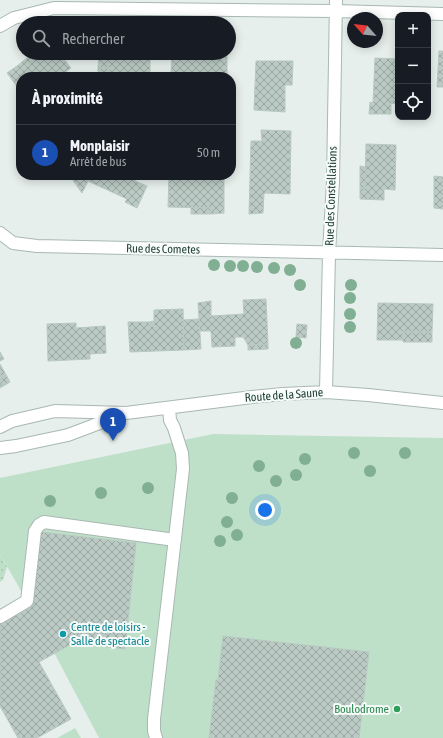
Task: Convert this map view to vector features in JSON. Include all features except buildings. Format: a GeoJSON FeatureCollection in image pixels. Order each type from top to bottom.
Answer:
{"type":"FeatureCollection","features":[{"type":"Feature","properties":{"kind":"street"},"geometry":{"type":"LineString","coordinates":[[22,16],[54,8],[335,6],[443,14]]}},
{"type":"Feature","properties":{"kind":"street","name":"Rue des Constellations"},"geometry":{"type":"LineString","coordinates":[[326,392],[329,253],[333,181],[335,6]]}},
{"type":"Feature","properties":{"kind":"street"},"geometry":{"type":"LineString","coordinates":[[0,26],[16,18]]}},
{"type":"Feature","properties":{"kind":"street","name":"Rue des Cometes"},"geometry":{"type":"LineString","coordinates":[[0,232],[13,243],[37,246],[443,255]]}},
{"type":"Feature","properties":{"kind":"street","name":"Route de la Saune"},"geometry":{"type":"LineString","coordinates":[[0,427],[12,421],[55,410],[126,413],[283,394],[326,392],[368,394],[443,403]]}},
{"type":"Feature","properties":{"kind":"street"},"geometry":{"type":"LineString","coordinates":[[156,738],[154,731],[154,719],[183,469],[182,453],[170,420],[169,408]]}},
{"type":"Feature","properties":{"kind":"street","name":"Route de la Saune"},"geometry":{"type":"LineString","coordinates":[[0,448],[68,435],[126,413]]}},
{"type":"Feature","properties":{"kind":"street"},"geometry":{"type":"LineString","coordinates":[[0,617],[27,601],[35,531],[38,525],[44,522],[175,540]]}},
{"type":"Feature","properties":{"kind":"green space"},"geometry":{"type":"Polygon","coordinates":[[[213,434],[443,438],[443,738],[99,738],[28,603],[0,554],[0,478],[213,434]]]}},
{"type":"Feature","properties":{"kind":"green space"},"geometry":{"type":"Polygon","coordinates":[[[0,554],[7,567],[3,580],[0,582],[0,554]]]}},
{"type":"Feature","properties":{"kind":"green space"},"geometry":{"type":"Polygon","coordinates":[[[75,728],[81,738],[57,738],[75,728]]]}},
{"type":"Feature","properties":{"kind":"place","name":"Monplaisir"},"geometry":{"type":"Point","coordinates":[113,441]}},
{"type":"Feature","properties":{"kind":"place","name":"Centre de loisirs - Salle de spectacle"},"geometry":{"type":"Point","coordinates":[63,634]}},
{"type":"Feature","properties":{"kind":"place","name":"Boulodrome"},"geometry":{"type":"Point","coordinates":[397,709]}}]}
